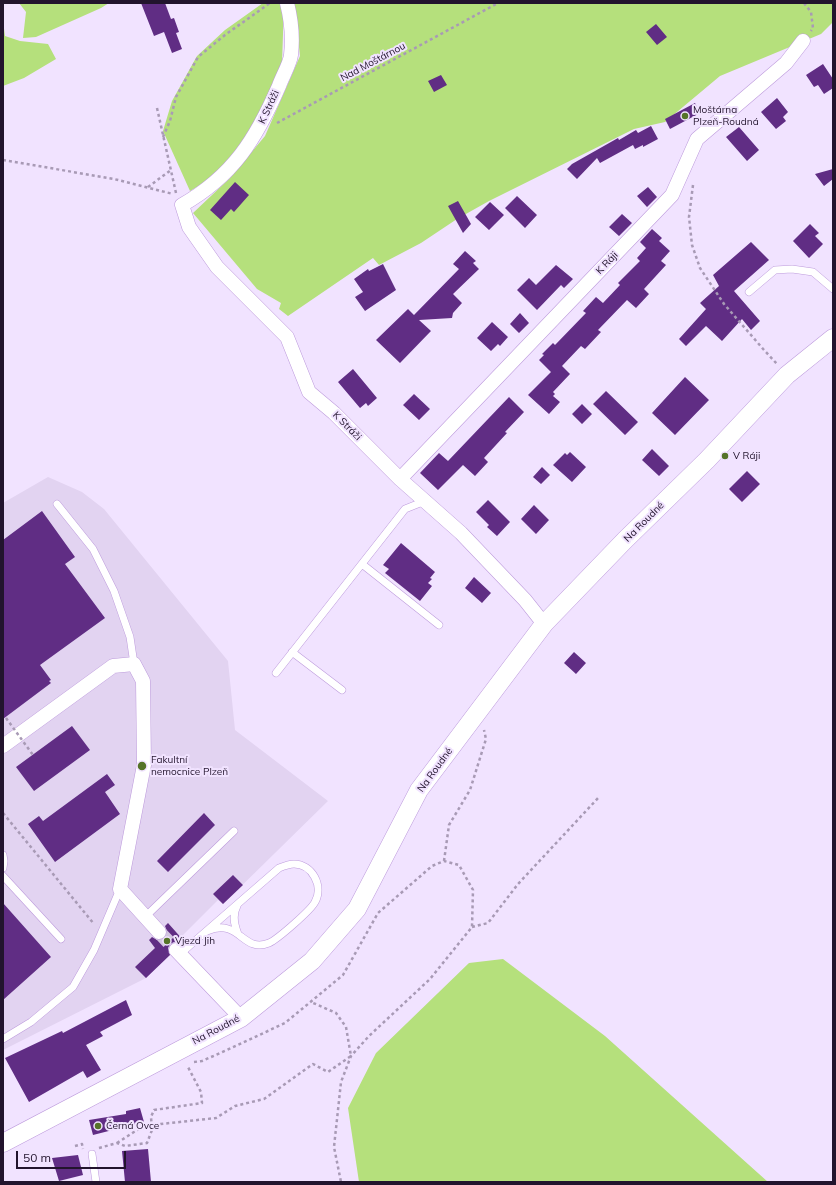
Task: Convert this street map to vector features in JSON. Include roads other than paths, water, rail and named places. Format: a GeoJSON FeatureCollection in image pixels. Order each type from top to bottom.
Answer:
{"type":"FeatureCollection","features":[{"type":"Feature","properties":{"kind":"street","name":"K Stráži"},"geometry":{"type":"LineString","coordinates":[[287,3],[291,16],[291,56],[274,97],[256,135],[230,169],[201,195],[182,205],[189,227],[217,266],[287,337],[310,392],[334,413],[400,479],[461,533],[525,600],[544,624]]}},
{"type":"Feature","properties":{"kind":"street","name":"K Ráji"},"geometry":{"type":"LineString","coordinates":[[400,479],[672,195],[697,139],[786,62],[803,42]]}},
{"type":"Feature","properties":{"kind":"street","name":"Na Roudné"},"geometry":{"type":"LineString","coordinates":[[3,1143],[240,1018],[312,961],[357,909],[419,790],[544,624],[625,540],[707,460],[788,375],[833,338]]}},
{"type":"Feature","properties":{"kind":"street"},"geometry":{"type":"LineString","coordinates":[[3,746],[112,666],[134,664],[143,681],[144,765],[120,889],[159,932]]}},
{"type":"Feature","properties":{"kind":"street"},"geometry":{"type":"LineString","coordinates":[[178,952],[240,1018]]}},
{"type":"Feature","properties":{"kind":"lane"},"geometry":{"type":"LineString","coordinates":[[749,292],[775,270],[792,269],[813,272],[833,289]]}},
{"type":"Feature","properties":{"kind":"lane"},"geometry":{"type":"LineString","coordinates":[[276,673],[405,509],[425,501]]}},
{"type":"Feature","properties":{"kind":"lane"},"geometry":{"type":"LineString","coordinates":[[57,504],[92,549],[114,591],[130,638],[134,664]]}},
{"type":"Feature","properties":{"kind":"lane"},"geometry":{"type":"LineString","coordinates":[[362,564],[439,625]]}},
{"type":"Feature","properties":{"kind":"lane"},"geometry":{"type":"LineString","coordinates":[[292,652],[342,690]]}},
{"type":"Feature","properties":{"kind":"lane"},"geometry":{"type":"LineString","coordinates":[[145,917],[234,831]]}},
{"type":"Feature","properties":{"kind":"lane"},"geometry":{"type":"LineString","coordinates":[[3,855],[3,868]]}},
{"type":"Feature","properties":{"kind":"lane"},"geometry":{"type":"LineString","coordinates":[[178,952],[207,931],[279,868],[294,864],[302,866],[310,870],[315,877],[318,885],[317,898],[310,909],[273,940],[261,945],[252,944],[244,940],[231,929],[223,927],[214,928],[207,931]]}},
{"type":"Feature","properties":{"kind":"lane"},"geometry":{"type":"LineString","coordinates":[[3,876],[61,939]]}},
{"type":"Feature","properties":{"kind":"lane"},"geometry":{"type":"LineString","coordinates":[[3,1039],[31,1022],[72,987],[94,950],[120,889]]}},
{"type":"Feature","properties":{"kind":"lane"},"geometry":{"type":"LineString","coordinates":[[238,934],[234,926],[234,917],[235,909],[239,902]]}},
{"type":"Feature","properties":{"kind":"lane"},"geometry":{"type":"LineString","coordinates":[[95,1151],[96,1182]]}},
{"type":"Feature","properties":{"kind":"tunnel"},"geometry":{"type":"LineString","coordinates":[[159,932],[176,950]]}},
{"type":"Feature","properties":{"kind":"place","name":"Moštárna Plzeň-Roudná"},"geometry":{"type":"Point","coordinates":[685,116]}},
{"type":"Feature","properties":{"kind":"place","name":"V Ráji"},"geometry":{"type":"Point","coordinates":[725,456]}},
{"type":"Feature","properties":{"kind":"place","name":"Fakultní nemocnice Plzeň"},"geometry":{"type":"Point","coordinates":[142,766]}},
{"type":"Feature","properties":{"kind":"place","name":"Vjezd Jih"},"geometry":{"type":"Point","coordinates":[167,941]}},
{"type":"Feature","properties":{"kind":"place","name":"Černá Ovce"},"geometry":{"type":"Point","coordinates":[98,1126]}}]}
